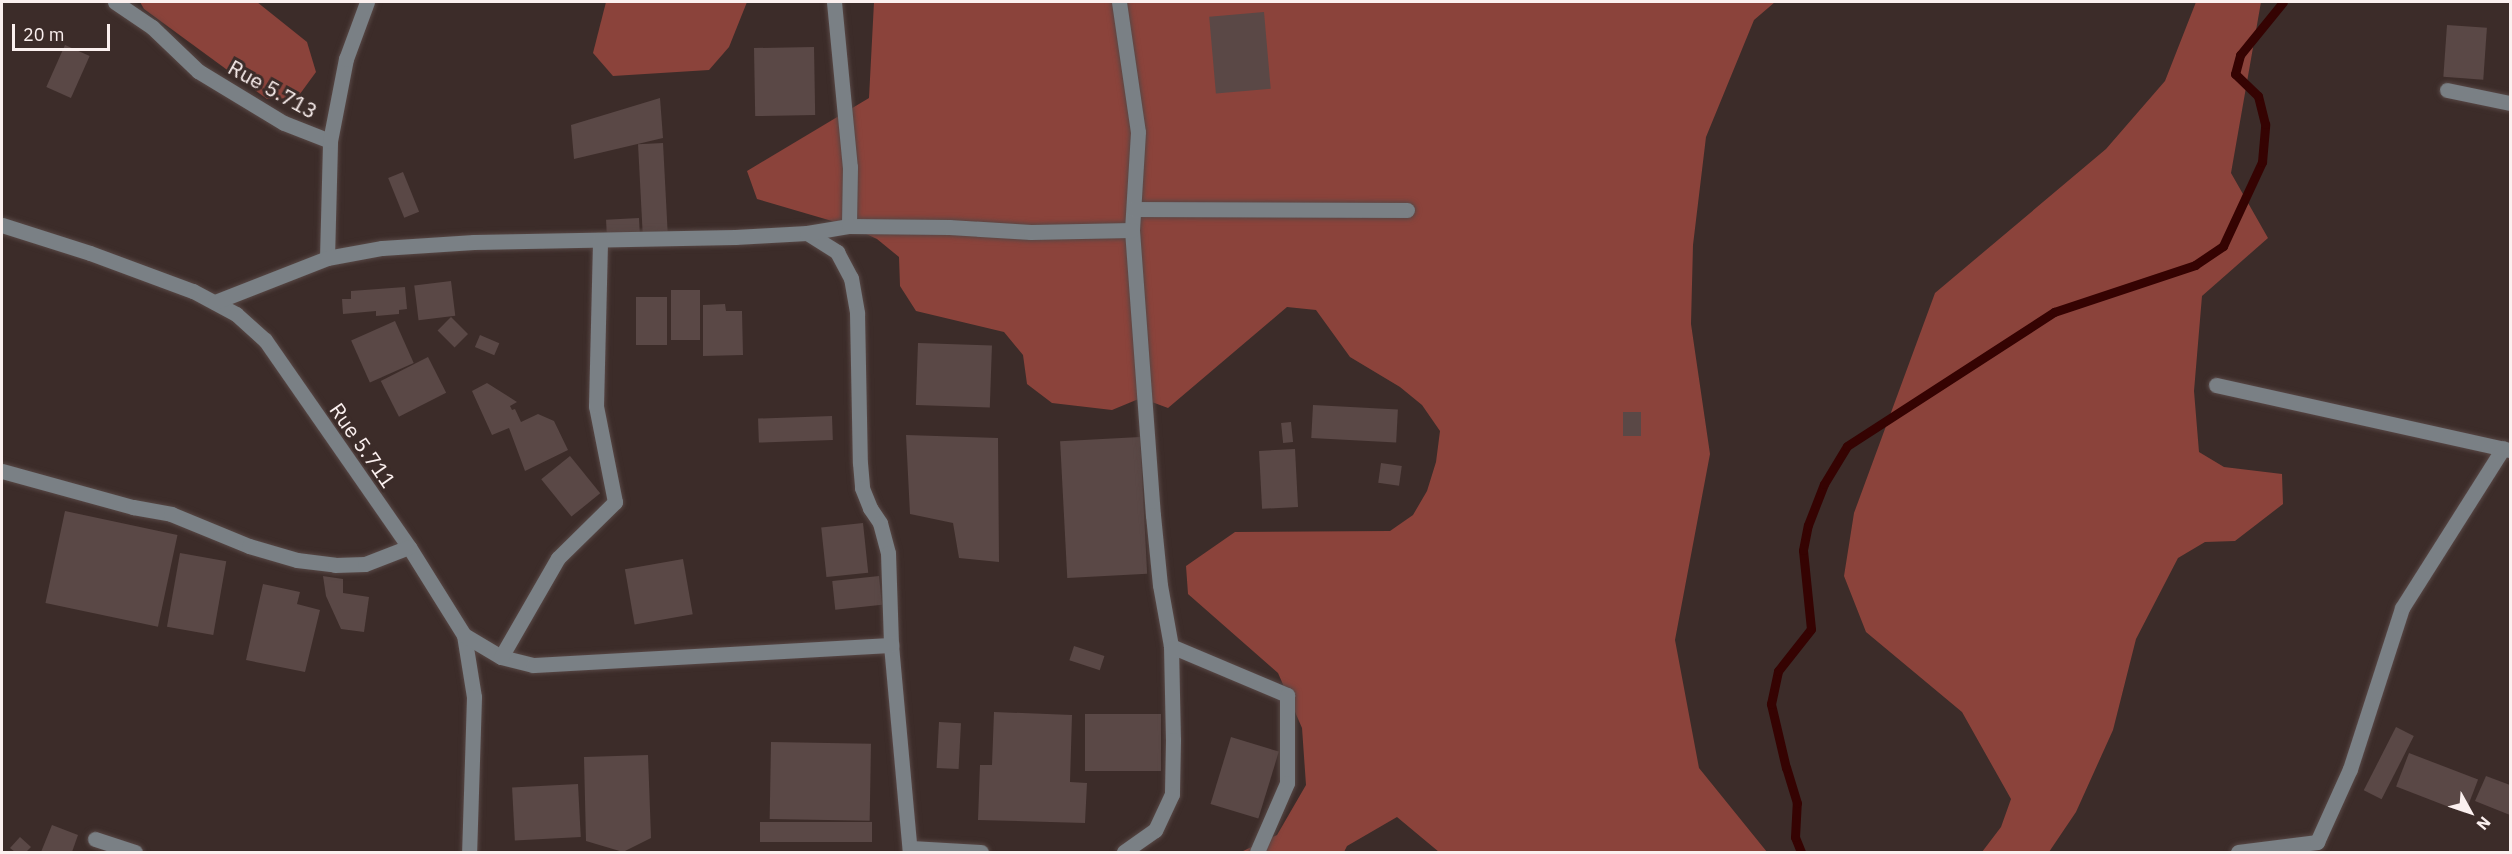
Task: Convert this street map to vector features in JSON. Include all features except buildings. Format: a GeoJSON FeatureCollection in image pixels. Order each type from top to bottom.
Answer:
{"type":"FeatureCollection","features":[{"type":"Feature","properties":{"kind":"street","name":"Rue 5.713"},"geometry":{"type":"LineString","coordinates":[[115,2],[152,27],[198,71],[284,123],[330,141]]}},
{"type":"Feature","properties":{"kind":"street"},"geometry":{"type":"LineString","coordinates":[[327,258],[330,141],[346,59],[367,2]]}},
{"type":"Feature","properties":{"kind":"street"},"geometry":{"type":"LineString","coordinates":[[834,2],[850,167],[849,226]]}},
{"type":"Feature","properties":{"kind":"street"},"geometry":{"type":"LineString","coordinates":[[1119,2],[1138,132],[1132,230],[1154,527],[1160,585],[1171,646],[1172,794],[1155,830],[1124,852]]}},
{"type":"Feature","properties":{"kind":"street"},"geometry":{"type":"LineString","coordinates":[[2447,90],[2511,103]]}},
{"type":"Feature","properties":{"kind":"street"},"geometry":{"type":"LineString","coordinates":[[1134,209],[1407,210]]}},
{"type":"Feature","properties":{"kind":"street","name":"Rue 5.711"},"geometry":{"type":"LineString","coordinates":[[2,225],[90,253],[215,302],[236,314],[265,340],[409,547],[464,635],[474,697],[469,852]]}},
{"type":"Feature","properties":{"kind":"street"},"geometry":{"type":"LineString","coordinates":[[215,302],[327,258],[382,248],[474,242],[807,233],[849,226],[949,227],[1031,232],[1132,230]]}},
{"type":"Feature","properties":{"kind":"street"},"geometry":{"type":"LineString","coordinates":[[807,233],[837,252],[851,278],[857,313],[862,488],[870,508],[880,523],[888,553],[891,645],[910,850],[981,852]]}},
{"type":"Feature","properties":{"kind":"street"},"geometry":{"type":"LineString","coordinates":[[501,657],[558,558],[615,502],[596,406],[600,240]]}},
{"type":"Feature","properties":{"kind":"street"},"geometry":{"type":"LineString","coordinates":[[2216,385],[2507,449],[2402,608],[2350,769],[2317,842],[2238,852]]}},
{"type":"Feature","properties":{"kind":"street"},"geometry":{"type":"LineString","coordinates":[[2,471],[133,507],[171,514],[249,546],[297,560],[335,566],[364,564],[409,547]]}},
{"type":"Feature","properties":{"kind":"street"},"geometry":{"type":"LineString","coordinates":[[464,635],[501,657],[533,665],[891,645]]}},
{"type":"Feature","properties":{"kind":"street"},"geometry":{"type":"LineString","coordinates":[[1171,646],[1287,695],[1287,783],[1257,852]]}},
{"type":"Feature","properties":{"kind":"street"},"geometry":{"type":"LineString","coordinates":[[95,839],[135,852]]}},
{"type":"Feature","properties":{"kind":"shaded area"},"geometry":{"type":"Polygon","coordinates":[[[140,2],[257,2],[307,42],[316,72],[297,98],[267,99],[144,9],[140,2]]]}},
{"type":"Feature","properties":{"kind":"shaded area"},"geometry":{"type":"Polygon","coordinates":[[[606,2],[747,2],[729,47],[709,70],[613,76],[593,53],[606,2]]]}},
{"type":"Feature","properties":{"kind":"shaded area"},"geometry":{"type":"Polygon","coordinates":[[[874,2],[1775,2],[1754,20],[1706,137],[1693,245],[1691,324],[1710,454],[1675,640],[1699,768],[1767,852],[1439,852],[1397,817],[1347,846],[1344,852],[1241,852],[1277,835],[1306,785],[1302,728],[1278,673],[1188,594],[1186,566],[1235,532],[1390,531],[1413,515],[1427,491],[1436,462],[1440,431],[1422,405],[1400,387],[1350,357],[1316,310],[1287,307],[1168,408],[1141,398],[1112,410],[1052,403],[1027,384],[1023,355],[1004,332],[916,311],[900,286],[899,257],[877,239],[849,226],[757,199],[747,171],[869,98],[874,2]]]}},
{"type":"Feature","properties":{"kind":"shaded area"},"geometry":{"type":"Polygon","coordinates":[[[2196,2],[2261,2],[2231,173],[2268,238],[2202,296],[2194,391],[2199,452],[2224,467],[2282,474],[2283,504],[2235,541],[2205,542],[2178,558],[2136,639],[2113,730],[2076,812],[2049,852],[1982,852],[2001,827],[2011,799],[1962,712],[1866,632],[1844,576],[1854,513],[1935,293],[2106,149],[2165,81],[2196,2]]]}},
{"type":"Feature","properties":{"kind":"waterway"},"geometry":{"type":"LineString","coordinates":[[1801,852],[1795,837],[1797,803],[1771,704],[1778,671],[1811,629],[1803,550],[1808,525],[1824,484],[1847,446],[2054,312],[2195,265],[2223,246],[2262,162],[2265,124],[2258,96],[2235,74],[2240,55],[2283,2]]}}]}
